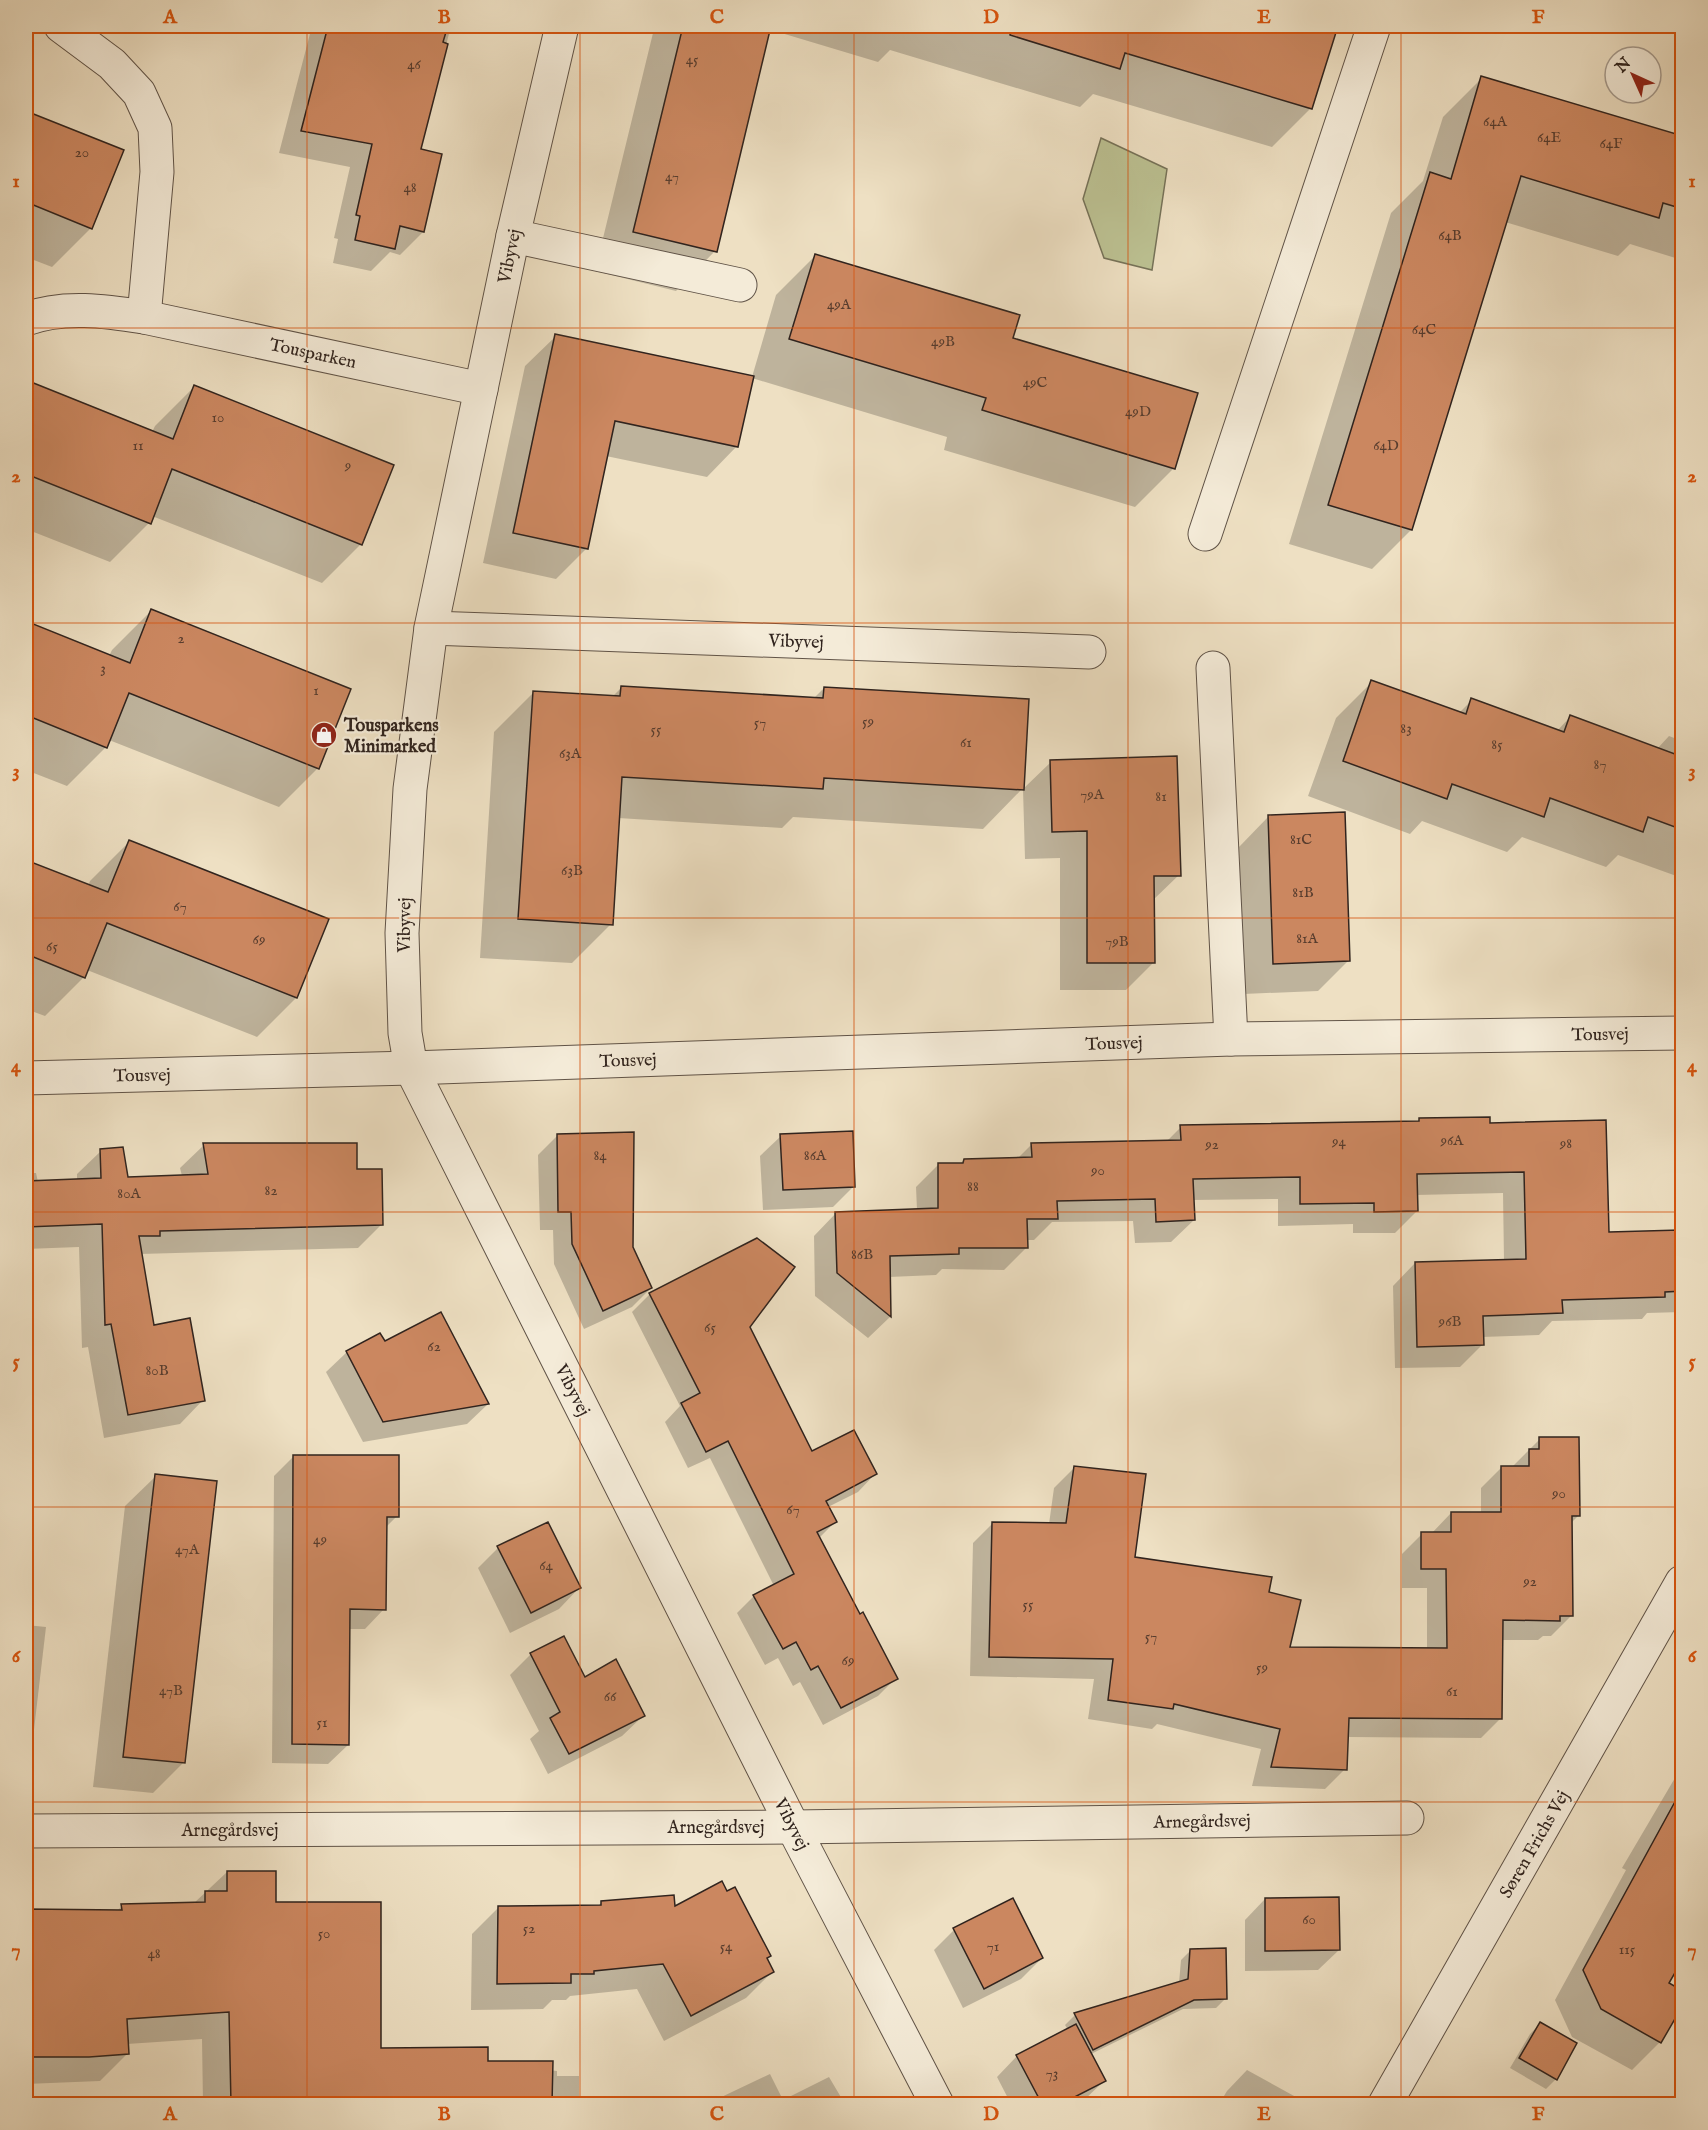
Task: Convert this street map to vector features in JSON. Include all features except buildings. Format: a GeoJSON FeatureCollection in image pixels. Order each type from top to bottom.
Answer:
{"type":"FeatureCollection","features":[{"type":"Feature","properties":{"kind":"street"},"geometry":{"type":"LineString","coordinates":[[61,26],[112,64],[139,93],[154,128],[157,172],[144,317]]}},
{"type":"Feature","properties":{"kind":"street","name":"Vibyvej"},"geometry":{"type":"LineString","coordinates":[[562,26],[513,236],[431,628],[410,789],[402,933],[405,1033],[411,1068],[793,1827],[937,2104]]}},
{"type":"Feature","properties":{"kind":"street"},"geometry":{"type":"LineString","coordinates":[[1205,534],[1374,26]]}},
{"type":"Feature","properties":{"kind":"street"},"geometry":{"type":"LineString","coordinates":[[513,236],[740,285]]}},
{"type":"Feature","properties":{"kind":"street","name":"Tousparken"},"geometry":{"type":"LineString","coordinates":[[26,319],[70,310],[114,312],[481,389]]}},
{"type":"Feature","properties":{"kind":"street","name":"Vibyvej"},"geometry":{"type":"LineString","coordinates":[[431,628],[1089,652]]}},
{"type":"Feature","properties":{"kind":"street"},"geometry":{"type":"LineString","coordinates":[[1213,668],[1230,1039]]}},
{"type":"Feature","properties":{"kind":"street","name":"Tousvej"},"geometry":{"type":"LineString","coordinates":[[26,1078],[411,1068],[1230,1039],[1683,1033]]}},
{"type":"Feature","properties":{"kind":"street","name":"Søren Frichs Vej"},"geometry":{"type":"LineString","coordinates":[[1384,2104],[1683,1582]]}},
{"type":"Feature","properties":{"kind":"street","name":"Arnegårdsvej"},"geometry":{"type":"LineString","coordinates":[[26,1831],[793,1827],[1407,1818]]}},
{"type":"Feature","properties":{"kind":"green space"},"geometry":{"type":"Polygon","coordinates":[[[1101,138],[1167,169],[1152,270],[1104,258],[1083,199],[1101,138]]]}},
{"type":"Feature","properties":{"kind":"place","name":"Tousparkens Minimarked"},"geometry":{"type":"Point","coordinates":[324,735]}}]}
